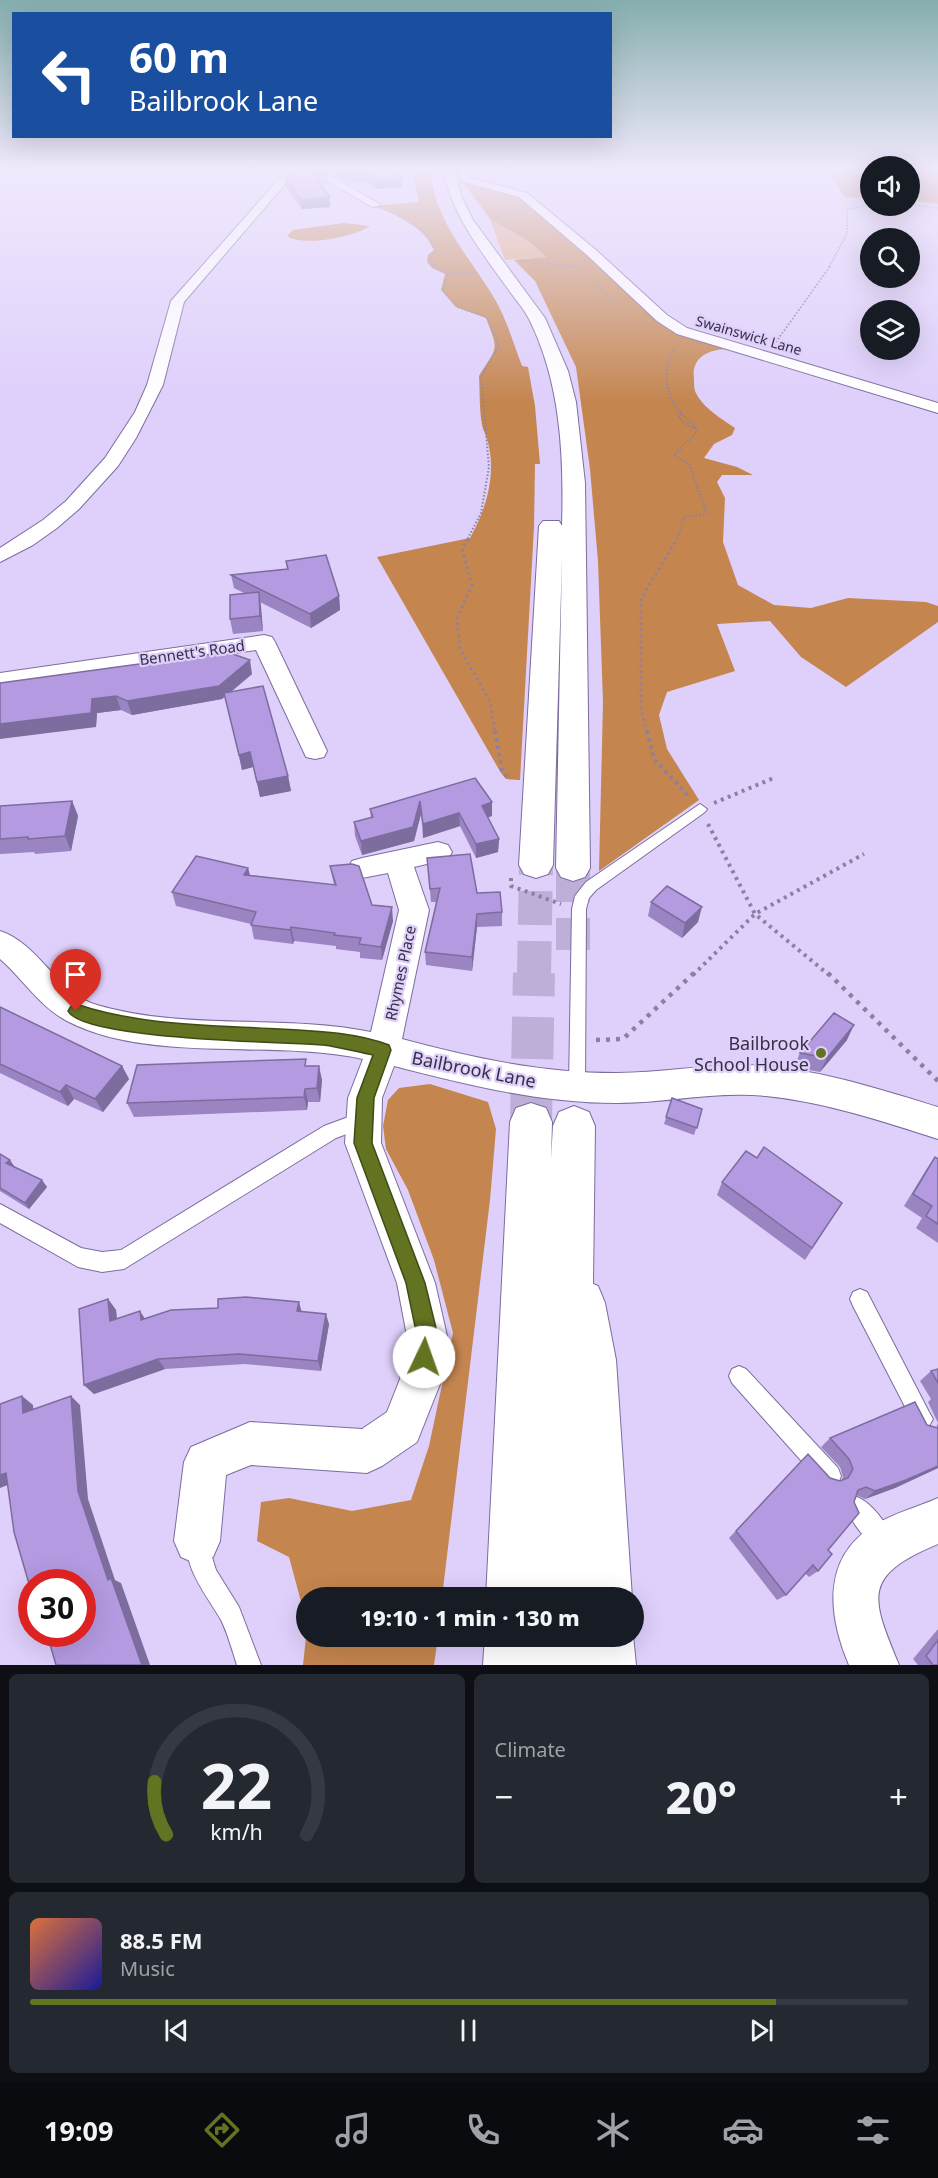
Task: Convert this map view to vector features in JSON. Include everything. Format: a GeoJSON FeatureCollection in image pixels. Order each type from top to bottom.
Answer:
{"type":"FeatureCollection","features":[{"type":"Feature","properties":{"kind":"highway"},"geometry":{"type":"LineString","coordinates":[[472,248],[506,296],[519,319],[540,370],[548,416],[552,483]]}},
{"type":"Feature","properties":{"kind":"highway"},"geometry":{"type":"LineString","coordinates":[[486,248],[537,318],[559,371],[566,402],[574,483],[573,868]]}},
{"type":"Feature","properties":{"kind":"highway"},"geometry":{"type":"LineString","coordinates":[[536,865],[552,506]]}},
{"type":"Feature","properties":{"kind":"highway"},"geometry":{"type":"LineString","coordinates":[[560,1111],[571,1251],[591,1360],[602,1587]]}},
{"type":"Feature","properties":{"kind":"highway"},"geometry":{"type":"LineString","coordinates":[[516,1587],[560,1111]]}},
{"type":"Feature","properties":{"kind":"highway"},"geometry":{"type":"LineString","coordinates":[[558,1587],[560,1448],[571,1251]]}},
{"type":"Feature","properties":{"kind":"highway"},"geometry":{"type":"LineString","coordinates":[[513,1665],[514,1647]]}},
{"type":"Feature","properties":{"kind":"highway"},"geometry":{"type":"LineString","coordinates":[[558,1647],[558,1665]]}},
{"type":"Feature","properties":{"kind":"highway"},"geometry":{"type":"LineString","coordinates":[[605,1647],[606,1665]]}},
{"type":"Feature","properties":{"kind":"street"},"geometry":{"type":"LineString","coordinates":[[3,552],[50,526],[104,473],[140,416],[154,385],[164,359],[172,315],[178,300],[224,248]]}},
{"type":"Feature","properties":{"kind":"street","name":"Swainswick Lane"},"geometry":{"type":"LineString","coordinates":[[586,248],[671,326],[702,338],[938,408]]}},
{"type":"Feature","properties":{"kind":"street","name":"Bennett's Road"},"geometry":{"type":"LineString","coordinates":[[0,680],[264,642],[315,751]]}},
{"type":"Feature","properties":{"kind":"street"},"geometry":{"type":"LineString","coordinates":[[362,868],[438,852]]}},
{"type":"Feature","properties":{"kind":"street","name":"Rhymes Place"},"geometry":{"type":"LineString","coordinates":[[197,1541],[206,1462],[249,1443],[367,1451],[402,1427],[421,1379],[427,1336],[416,1283],[363,1143],[362,1120],[365,1098],[383,1050],[414,910],[398,861]]}},
{"type":"Feature","properties":{"kind":"street","name":"Bailbrook Lane"},"geometry":{"type":"LineString","coordinates":[[0,943],[18,954],[63,1005],[90,1017],[166,1030],[326,1038],[501,1077],[560,1111],[629,1088],[720,1080],[768,1081],[831,1094],[938,1123]]}},
{"type":"Feature","properties":{"kind":"street"},"geometry":{"type":"LineString","coordinates":[[875,1665],[866,1651],[854,1609],[856,1586],[867,1563],[886,1544],[938,1521]]}},
{"type":"Feature","properties":{"kind":"lane"},"geometry":{"type":"LineString","coordinates":[[560,1111],[577,1040],[579,909],[582,896],[591,886],[700,809]]}},
{"type":"Feature","properties":{"kind":"lane"},"geometry":{"type":"LineString","coordinates":[[0,1213],[78,1257],[102,1262],[124,1259],[330,1132],[362,1120]]}},
{"type":"Feature","properties":{"kind":"lane"},"geometry":{"type":"LineString","coordinates":[[860,1299],[925,1424]]}},
{"type":"Feature","properties":{"kind":"lane"},"geometry":{"type":"LineString","coordinates":[[739,1376],[830,1476]]}},
{"type":"Feature","properties":{"kind":"lane"},"geometry":{"type":"LineString","coordinates":[[857,1508],[886,1544]]}},
{"type":"Feature","properties":{"kind":"lane"},"geometry":{"type":"LineString","coordinates":[[197,1541],[206,1575],[231,1615],[249,1665]]}},
{"type":"Feature","properties":{"kind":"path"},"geometry":{"type":"LineString","coordinates":[[434,248],[436,251],[429,255],[429,262],[434,268],[448,273],[478,273]]}},
{"type":"Feature","properties":{"kind":"path"},"geometry":{"type":"LineString","coordinates":[[768,357],[767,352],[832,263],[840,248]]}},
{"type":"Feature","properties":{"kind":"path"},"geometry":{"type":"LineString","coordinates":[[529,261],[572,266],[586,271]]}},
{"type":"Feature","properties":{"kind":"path"},"geometry":{"type":"LineString","coordinates":[[448,273],[442,290],[457,307],[487,317],[499,346],[497,353],[481,376],[489,467],[486,495],[481,513],[462,549],[472,585],[457,618],[460,649],[490,701],[502,771],[515,785]]}},
{"type":"Feature","properties":{"kind":"path"},"geometry":{"type":"LineString","coordinates":[[593,280],[602,292],[619,304]]}},
{"type":"Feature","properties":{"kind":"path"},"geometry":{"type":"LineString","coordinates":[[702,338],[673,347],[667,360],[669,365],[665,376],[666,392],[681,413],[679,417],[688,426],[697,428],[697,432],[677,449],[674,455],[688,464],[702,495],[707,514],[684,518],[675,544],[641,599],[639,625],[641,709],[654,759],[700,809],[755,914],[816,962],[938,1081]]}},
{"type":"Feature","properties":{"kind":"path"},"geometry":{"type":"LineString","coordinates":[[700,809],[776,777]]}},
{"type":"Feature","properties":{"kind":"path"},"geometry":{"type":"LineString","coordinates":[[577,1040],[623,1039],[638,1028],[755,914],[864,854]]}},
{"type":"Feature","properties":{"kind":"path"},"geometry":{"type":"LineString","coordinates":[[512,875],[511,886],[579,909]]}},
{"type":"Feature","properties":{"kind":"shaded area"},"geometry":{"type":"Polygon","coordinates":[[[433,248],[461,248],[486,285],[507,325],[522,366],[528,367],[535,406],[540,464],[535,464],[534,527],[520,780],[506,779],[501,773],[377,557],[470,538],[482,513],[489,486],[491,458],[481,420],[479,376],[493,353],[495,343],[486,318],[456,307],[441,290],[445,274],[432,268],[427,262],[428,255],[434,250],[433,248]]]}},
{"type":"Feature","properties":{"kind":"shaded area"},"geometry":{"type":"Polygon","coordinates":[[[500,248],[536,248],[546,257],[505,260],[500,248]]]}},
{"type":"Feature","properties":{"kind":"shaded area"},"geometry":{"type":"Polygon","coordinates":[[[536,248],[583,248],[656,318],[724,345],[727,349],[707,353],[698,360],[694,371],[694,384],[695,392],[703,404],[735,428],[732,435],[714,444],[704,458],[737,467],[753,475],[722,475],[717,482],[725,498],[723,542],[738,585],[774,605],[811,608],[848,598],[926,602],[938,606],[938,622],[846,687],[801,657],[770,621],[717,624],[735,671],[667,692],[659,715],[667,749],[699,800],[599,871],[603,702],[598,561],[590,469],[576,367],[535,281],[514,260],[546,257],[536,248]]]}},
{"type":"Feature","properties":{"kind":"shaded area"},"geometry":{"type":"Polygon","coordinates":[[[430,1084],[488,1102],[496,1129],[490,1200],[443,1587],[297,1587],[289,1557],[257,1541],[261,1502],[289,1498],[352,1511],[411,1500],[429,1446],[453,1333],[434,1260],[408,1190],[386,1149],[383,1126],[388,1100],[399,1088],[430,1084]]]}},
{"type":"Feature","properties":{"kind":"shaded area"},"geometry":{"type":"Polygon","coordinates":[[[305,1647],[437,1647],[434,1665],[303,1665],[305,1647]]]}},
{"type":"Feature","properties":{"kind":"building"},"geometry":{"type":"Polygon","coordinates":[[[326,555],[339,596],[310,614],[231,575],[288,569],[286,561],[326,555]]]}},
{"type":"Feature","properties":{"kind":"building"},"geometry":{"type":"Polygon","coordinates":[[[259,592],[260,616],[230,619],[230,595],[259,592]]]}},
{"type":"Feature","properties":{"kind":"building"},"geometry":{"type":"Polygon","coordinates":[[[227,652],[250,660],[219,686],[127,701],[116,696],[92,699],[91,713],[0,724],[0,683],[227,652]]]}},
{"type":"Feature","properties":{"kind":"building"},"geometry":{"type":"Polygon","coordinates":[[[263,686],[288,776],[257,782],[250,752],[239,755],[224,693],[263,686]]]}},
{"type":"Feature","properties":{"kind":"building"},"geometry":{"type":"Polygon","coordinates":[[[475,778],[492,802],[482,806],[499,839],[476,844],[459,813],[423,824],[420,801],[413,827],[361,841],[354,822],[373,817],[370,809],[475,778]]]}},
{"type":"Feature","properties":{"kind":"building"},"geometry":{"type":"Polygon","coordinates":[[[72,801],[65,836],[0,839],[0,806],[72,801]]]}},
{"type":"Feature","properties":{"kind":"building"},"geometry":{"type":"Polygon","coordinates":[[[470,854],[477,893],[500,892],[502,912],[477,914],[472,957],[425,952],[440,888],[430,889],[427,858],[470,854]]]}},
{"type":"Feature","properties":{"kind":"building"},"geometry":{"type":"Polygon","coordinates":[[[196,856],[248,868],[244,875],[336,885],[330,866],[352,864],[359,866],[372,905],[392,907],[381,947],[359,944],[361,938],[334,935],[335,933],[291,927],[290,930],[251,925],[256,912],[172,892],[196,856]]]}},
{"type":"Feature","properties":{"kind":"building"},"geometry":{"type":"Polygon","coordinates":[[[667,886],[702,907],[685,923],[651,902],[667,886]]]}},
{"type":"Feature","properties":{"kind":"building"},"geometry":{"type":"Polygon","coordinates":[[[0,1007],[122,1066],[95,1099],[66,1085],[60,1092],[0,1064],[0,1007]]]}},
{"type":"Feature","properties":{"kind":"building"},"geometry":{"type":"Polygon","coordinates":[[[834,1013],[854,1025],[827,1058],[800,1053],[834,1013]]]}},
{"type":"Feature","properties":{"kind":"building"},"geometry":{"type":"Polygon","coordinates":[[[306,1059],[305,1066],[319,1066],[317,1088],[305,1089],[304,1097],[127,1103],[137,1065],[306,1059]]]}},
{"type":"Feature","properties":{"kind":"building"},"geometry":{"type":"Polygon","coordinates":[[[672,1098],[702,1109],[697,1128],[666,1117],[672,1098]]]}},
{"type":"Feature","properties":{"kind":"building"},"geometry":{"type":"Polygon","coordinates":[[[764,1147],[842,1203],[812,1248],[722,1182],[746,1151],[757,1158],[764,1147]]]}},
{"type":"Feature","properties":{"kind":"building"},"geometry":{"type":"Polygon","coordinates":[[[0,1154],[10,1160],[6,1163],[42,1180],[25,1203],[0,1188],[0,1154]]]}},
{"type":"Feature","properties":{"kind":"building"},"geometry":{"type":"Polygon","coordinates":[[[935,1157],[938,1159],[938,1224],[926,1216],[932,1206],[913,1194],[935,1157]]]}},
{"type":"Feature","properties":{"kind":"building"},"geometry":{"type":"Polygon","coordinates":[[[246,1297],[299,1302],[297,1311],[326,1314],[318,1361],[239,1354],[158,1359],[84,1385],[79,1309],[108,1299],[110,1321],[140,1311],[141,1320],[171,1310],[218,1308],[218,1299],[246,1297]]]}},
{"type":"Feature","properties":{"kind":"building"},"geometry":{"type":"Polygon","coordinates":[[[938,1369],[938,1383],[931,1371],[938,1369]]]}},
{"type":"Feature","properties":{"kind":"building"},"geometry":{"type":"Polygon","coordinates":[[[22,1396],[23,1413],[71,1396],[78,1491],[108,1580],[111,1578],[142,1665],[56,1665],[51,1647],[96,1647],[96,1569],[25,1569],[14,1532],[6,1473],[0,1475],[0,1404],[22,1396]]]}},
{"type":"Feature","properties":{"kind":"building"},"geometry":{"type":"Polygon","coordinates":[[[915,1402],[927,1425],[938,1428],[938,1466],[875,1491],[866,1487],[858,1490],[854,1502],[859,1513],[828,1550],[832,1554],[818,1571],[813,1565],[786,1595],[736,1531],[808,1454],[830,1478],[840,1481],[848,1478],[853,1469],[849,1459],[830,1438],[915,1402]]]}},
{"type":"Feature","properties":{"kind":"building"},"geometry":{"type":"Polygon","coordinates":[[[938,1640],[938,1665],[933,1665],[926,1656],[938,1640]]]}},
{"type":"Feature","properties":{"kind":"tunnel"},"geometry":{"type":"LineString","coordinates":[[534,975],[536,865]]}},
{"type":"Feature","properties":{"kind":"tunnel"},"geometry":{"type":"LineString","coordinates":[[573,868],[573,950]]}},
{"type":"Feature","properties":{"kind":"tunnel"},"geometry":{"type":"LineString","coordinates":[[531,1122],[534,973]]}},
{"type":"Feature","properties":{"kind":"place","name":"Bailbrook School House"},"geometry":{"type":"Point","coordinates":[821,1053]}},
{"type":"Feature","properties":{"kind":"route"},"geometry":{"type":"LineString","coordinates":[[76,1011],[90,1017],[166,1030],[326,1038],[383,1050],[365,1098],[362,1120],[363,1143],[416,1283],[427,1336],[424,1357]]}}]}
